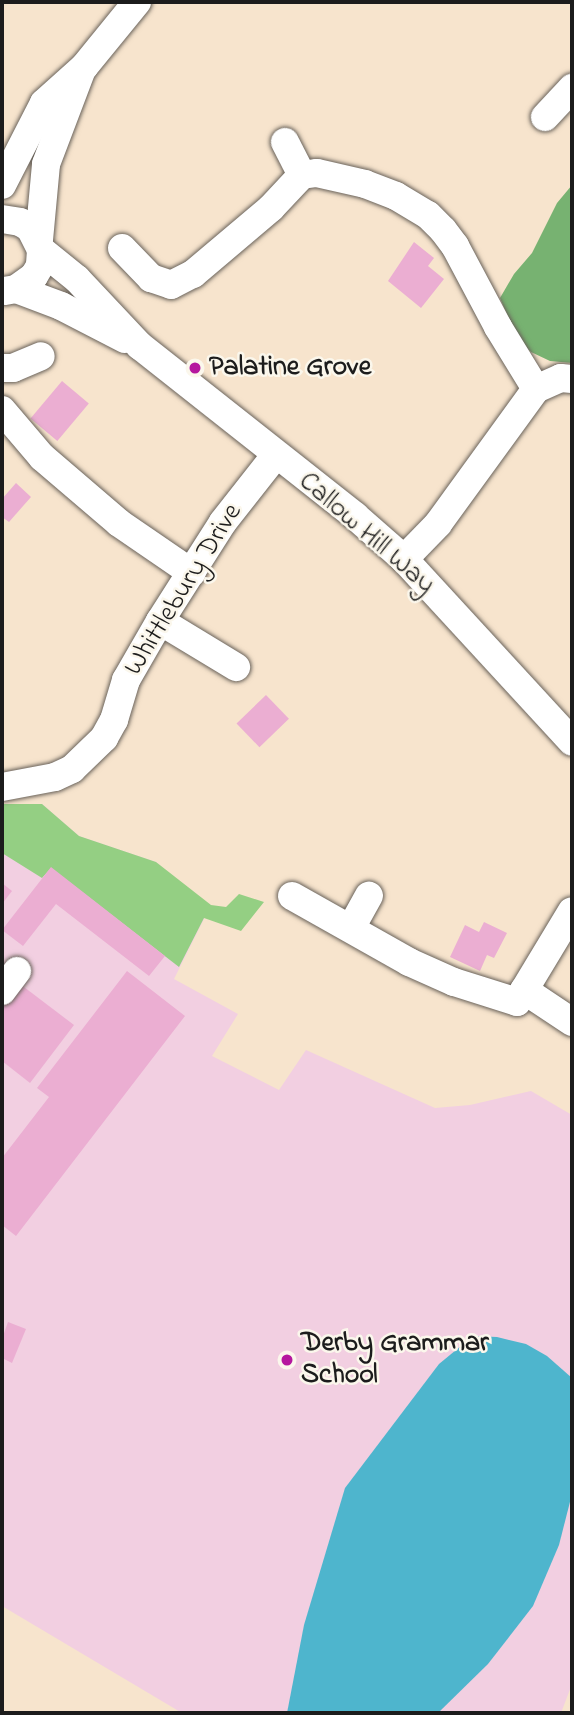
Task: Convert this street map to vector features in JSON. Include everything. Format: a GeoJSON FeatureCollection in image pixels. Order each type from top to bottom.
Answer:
{"type":"FeatureCollection","features":[{"type":"Feature","properties":{"kind":"street"},"geometry":{"type":"LineString","coordinates":[[2,186],[44,103],[84,66],[137,2]]}},
{"type":"Feature","properties":{"kind":"street"},"geometry":{"type":"LineString","coordinates":[[7,292],[34,276],[40,267],[46,164],[84,66]]}},
{"type":"Feature","properties":{"kind":"street"},"geometry":{"type":"LineString","coordinates":[[545,117],[572,88]]}},
{"type":"Feature","properties":{"kind":"street"},"geometry":{"type":"LineString","coordinates":[[285,142],[302,175]]}},
{"type":"Feature","properties":{"kind":"street"},"geometry":{"type":"LineString","coordinates":[[122,248],[151,278],[171,285],[193,274],[213,258],[271,208],[302,175],[317,173],[365,184],[396,196],[428,215],[455,246],[498,327],[536,389]]}},
{"type":"Feature","properties":{"kind":"street","name":"Callow Hill Way"},"geometry":{"type":"LineString","coordinates":[[2,219],[20,222],[140,346],[275,456],[355,516],[404,559],[572,742]]}},
{"type":"Feature","properties":{"kind":"street","name":"Callow Hill Way"},"geometry":{"type":"LineString","coordinates":[[7,292],[61,306],[140,346]]}},
{"type":"Feature","properties":{"kind":"street"},"geometry":{"type":"LineString","coordinates":[[2,368],[13,368],[41,356]]}},
{"type":"Feature","properties":{"kind":"street"},"geometry":{"type":"LineString","coordinates":[[404,559],[438,524],[536,389],[561,378],[572,379]]}},
{"type":"Feature","properties":{"kind":"street"},"geometry":{"type":"LineString","coordinates":[[2,410],[43,457],[118,523],[192,573]]}},
{"type":"Feature","properties":{"kind":"street","name":"Whittlebury Drive"},"geometry":{"type":"LineString","coordinates":[[2,787],[55,778],[88,756],[104,738],[114,720],[126,680],[160,621],[223,522],[275,456]]}},
{"type":"Feature","properties":{"kind":"street"},"geometry":{"type":"LineString","coordinates":[[160,621],[236,667]]}},
{"type":"Feature","properties":{"kind":"street"},"geometry":{"type":"LineString","coordinates":[[292,896],[410,962],[454,982],[517,1002],[572,911]]}},
{"type":"Feature","properties":{"kind":"street"},"geometry":{"type":"LineString","coordinates":[[351,928],[369,896]]}},
{"type":"Feature","properties":{"kind":"street"},"geometry":{"type":"LineString","coordinates":[[524,990],[572,1022]]}},
{"type":"Feature","properties":{"kind":"shaded area","name":"Derby Grammar School"},"geometry":{"type":"Polygon","coordinates":[[[2,804],[42,804],[79,836],[156,862],[189,891],[211,905],[174,979],[238,1014],[212,1056],[279,1090],[306,1050],[435,1108],[470,1105],[531,1091],[572,1115],[572,1684],[561,1713],[182,1713],[2,1606],[2,804]]]}},
{"type":"Feature","properties":{"kind":"green space"},"geometry":{"type":"Polygon","coordinates":[[[572,185],[572,363],[550,361],[531,352],[517,338],[500,298],[514,274],[532,253],[557,203],[572,185]]]}},
{"type":"Feature","properties":{"kind":"green space"},"geometry":{"type":"Polygon","coordinates":[[[2,804],[42,804],[79,836],[156,862],[211,905],[226,907],[239,894],[264,902],[241,931],[204,918],[179,967],[51,868],[42,878],[2,853],[2,804]]]}},
{"type":"Feature","properties":{"kind":"water"},"geometry":{"type":"Polygon","coordinates":[[[473,1336],[497,1337],[526,1344],[547,1356],[572,1378],[572,1494],[559,1545],[533,1606],[488,1664],[438,1713],[287,1713],[304,1625],[345,1488],[439,1364],[473,1336]]]}},
{"type":"Feature","properties":{"kind":"building"},"geometry":{"type":"Polygon","coordinates":[[[414,242],[434,258],[428,266],[444,279],[421,308],[388,281],[414,242]]]}},
{"type":"Feature","properties":{"kind":"building"},"geometry":{"type":"Polygon","coordinates":[[[62,381],[89,403],[57,441],[31,419],[62,381]]]}},
{"type":"Feature","properties":{"kind":"building"},"geometry":{"type":"Polygon","coordinates":[[[16,483],[31,497],[9,522],[2,517],[2,499],[16,483]]]}},
{"type":"Feature","properties":{"kind":"building"},"geometry":{"type":"Polygon","coordinates":[[[266,695],[289,719],[259,747],[237,723],[266,695]]]}},
{"type":"Feature","properties":{"kind":"building"},"geometry":{"type":"Polygon","coordinates":[[[51,867],[165,956],[149,976],[56,904],[23,946],[2,930],[51,867]]]}},
{"type":"Feature","properties":{"kind":"building"},"geometry":{"type":"Polygon","coordinates":[[[2,883],[12,891],[2,904],[2,883]]]}},
{"type":"Feature","properties":{"kind":"building"},"geometry":{"type":"Polygon","coordinates":[[[484,922],[507,933],[494,958],[487,955],[480,971],[450,957],[465,925],[479,932],[484,922]]]}},
{"type":"Feature","properties":{"kind":"building"},"geometry":{"type":"Polygon","coordinates":[[[127,971],[185,1016],[16,1236],[2,1225],[2,1158],[49,1097],[37,1088],[127,971]]]}},
{"type":"Feature","properties":{"kind":"building"},"geometry":{"type":"Polygon","coordinates":[[[20,984],[74,1025],[30,1083],[2,1061],[2,1008],[20,984]]]}},
{"type":"Feature","properties":{"kind":"building"},"geometry":{"type":"Polygon","coordinates":[[[8,1322],[26,1329],[12,1363],[2,1358],[2,1339],[8,1322]]]}},
{"type":"Feature","properties":{"kind":"place","name":"Palatine Grove"},"geometry":{"type":"Point","coordinates":[195,368]}},
{"type":"Feature","properties":{"kind":"place","name":"Derby Grammar School"},"geometry":{"type":"Point","coordinates":[287,1360]}}]}
